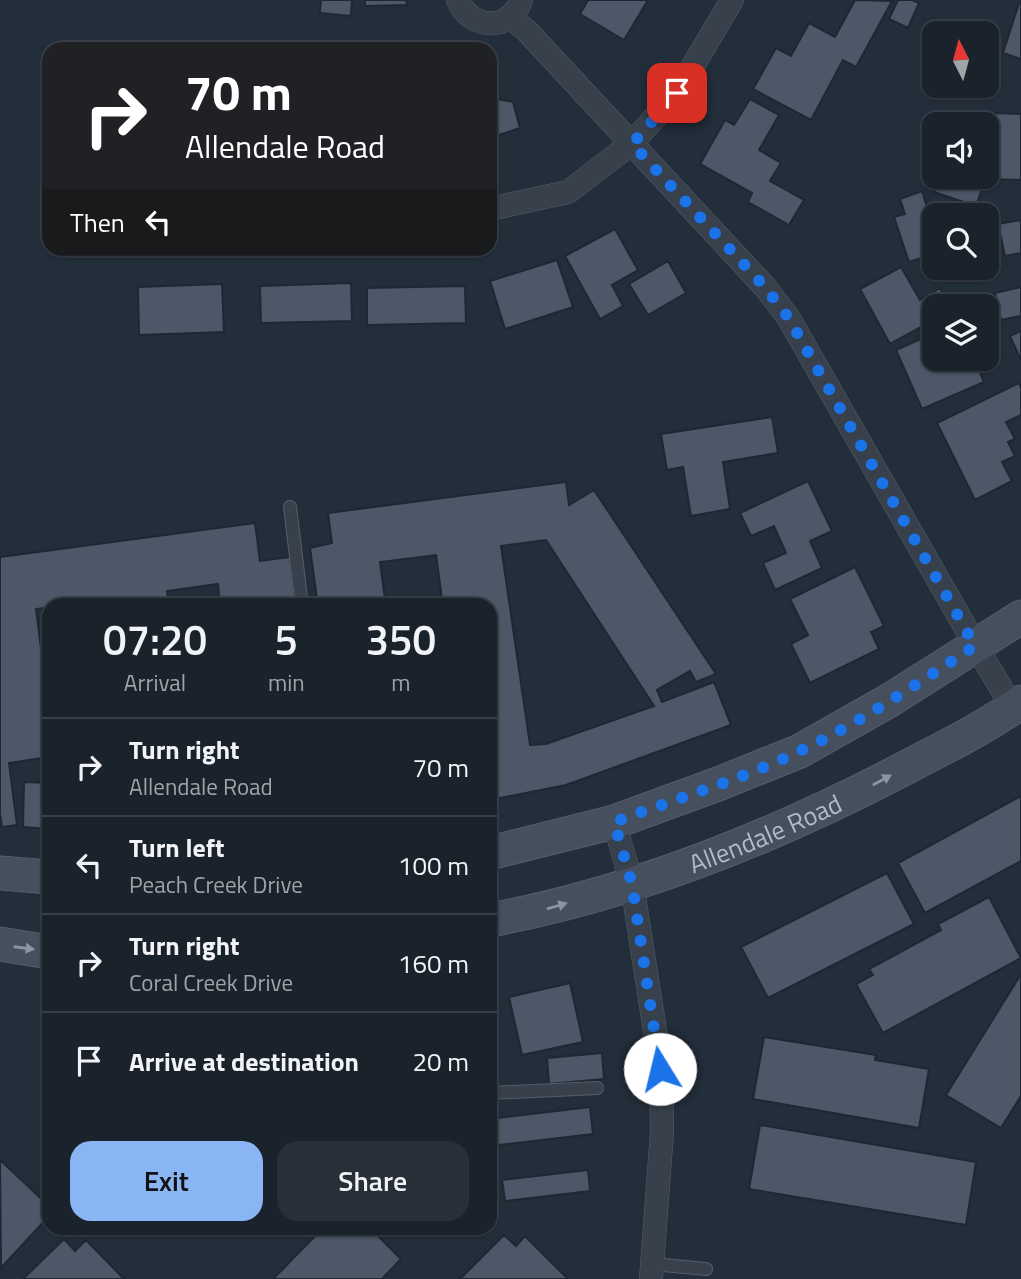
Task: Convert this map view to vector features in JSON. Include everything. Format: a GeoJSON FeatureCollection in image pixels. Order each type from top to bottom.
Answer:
{"type":"FeatureCollection","features":[{"type":"Feature","properties":{"kind":"main road"},"geometry":{"type":"LineString","coordinates":[[497,851],[614,822],[800,751],[890,700],[1021,617]]}},
{"type":"Feature","properties":{"kind":"main road","name":"Allendale Road"},"geometry":{"type":"LineString","coordinates":[[497,919],[534,912],[632,884],[738,846],[860,791],[1017,705]]}},
{"type":"Feature","properties":{"kind":"main road"},"geometry":{"type":"LineString","coordinates":[[0,873],[42,876]]}},
{"type":"Feature","properties":{"kind":"main road"},"geometry":{"type":"LineString","coordinates":[[0,944],[42,951]]}},
{"type":"Feature","properties":{"kind":"street"},"geometry":{"type":"LineString","coordinates":[[458,0],[462,10],[476,21],[493,24],[515,9],[526,30],[765,287],[788,317],[975,646],[1017,705]]}},
{"type":"Feature","properties":{"kind":"street"},"geometry":{"type":"LineString","coordinates":[[497,207],[568,192],[632,144],[677,93],[732,0]]}},
{"type":"Feature","properties":{"kind":"street"},"geometry":{"type":"LineString","coordinates":[[614,822],[632,884],[660,1069],[662,1132],[651,1271]]}},
{"type":"Feature","properties":{"kind":"lane"},"geometry":{"type":"LineString","coordinates":[[290,507],[301,598]]}},
{"type":"Feature","properties":{"kind":"lane"},"geometry":{"type":"LineString","coordinates":[[497,1093],[597,1088]]}},
{"type":"Feature","properties":{"kind":"lane"},"geometry":{"type":"LineString","coordinates":[[651,1271],[706,1269]]}},
{"type":"Feature","properties":{"kind":"building"},"geometry":{"type":"Polygon","coordinates":[[[321,0],[352,0],[351,16],[320,13],[321,0]]]}},
{"type":"Feature","properties":{"kind":"building"},"geometry":{"type":"Polygon","coordinates":[[[365,0],[406,0],[407,5],[365,6],[365,0]]]}},
{"type":"Feature","properties":{"kind":"building"},"geometry":{"type":"Polygon","coordinates":[[[588,0],[648,0],[624,40],[580,14],[588,0]]]}},
{"type":"Feature","properties":{"kind":"building"},"geometry":{"type":"Polygon","coordinates":[[[855,0],[892,1],[856,67],[843,60],[811,120],[753,89],[776,48],[791,56],[809,23],[835,37],[855,0]]]}},
{"type":"Feature","properties":{"kind":"building"},"geometry":{"type":"Polygon","coordinates":[[[898,0],[919,3],[908,28],[889,19],[898,0]]]}},
{"type":"Feature","properties":{"kind":"building"},"geometry":{"type":"Polygon","coordinates":[[[1021,0],[1021,59],[1003,53],[1021,0]]]}},
{"type":"Feature","properties":{"kind":"building"},"geometry":{"type":"Polygon","coordinates":[[[497,99],[513,102],[520,128],[497,136],[497,99]]]}},
{"type":"Feature","properties":{"kind":"building"},"geometry":{"type":"Polygon","coordinates":[[[750,99],[779,115],[759,150],[781,163],[770,181],[804,200],[789,225],[748,202],[752,193],[700,164],[725,120],[734,125],[750,99]]]}},
{"type":"Feature","properties":{"kind":"building"},"geometry":{"type":"Polygon","coordinates":[[[999,113],[1021,114],[1021,180],[999,179],[999,113]]]}},
{"type":"Feature","properties":{"kind":"building"},"geometry":{"type":"Polygon","coordinates":[[[935,189],[982,189],[977,203],[967,203],[934,192],[935,189]]]}},
{"type":"Feature","properties":{"kind":"building"},"geometry":{"type":"Polygon","coordinates":[[[922,191],[926,203],[922,203],[922,258],[909,262],[894,217],[905,214],[900,199],[922,191]]]}},
{"type":"Feature","properties":{"kind":"building"},"geometry":{"type":"Polygon","coordinates":[[[1021,220],[1021,253],[1005,256],[999,224],[1021,220]]]}},
{"type":"Feature","properties":{"kind":"building"},"geometry":{"type":"Polygon","coordinates":[[[615,229],[638,270],[612,285],[623,306],[600,319],[565,256],[615,229]]]}},
{"type":"Feature","properties":{"kind":"building"},"geometry":{"type":"Polygon","coordinates":[[[557,260],[573,307],[505,329],[490,281],[557,260]]]}},
{"type":"Feature","properties":{"kind":"building"},"geometry":{"type":"Polygon","coordinates":[[[668,261],[686,293],[648,315],[629,284],[668,261]]]}},
{"type":"Feature","properties":{"kind":"building"},"geometry":{"type":"Polygon","coordinates":[[[901,267],[920,300],[922,299],[922,327],[890,344],[860,289],[901,267]]]}},
{"type":"Feature","properties":{"kind":"building"},"geometry":{"type":"Polygon","coordinates":[[[351,283],[352,321],[261,323],[260,286],[351,283]]]}},
{"type":"Feature","properties":{"kind":"building"},"geometry":{"type":"Polygon","coordinates":[[[222,284],[224,332],[139,335],[138,287],[222,284]]]}},
{"type":"Feature","properties":{"kind":"building"},"geometry":{"type":"Polygon","coordinates":[[[465,286],[466,323],[367,325],[367,288],[465,286]]]}},
{"type":"Feature","properties":{"kind":"building"},"geometry":{"type":"Polygon","coordinates":[[[1021,287],[1021,316],[1001,320],[999,294],[995,293],[1021,287]]]}},
{"type":"Feature","properties":{"kind":"building"},"geometry":{"type":"Polygon","coordinates":[[[940,288],[943,294],[930,294],[940,288]]]}},
{"type":"Feature","properties":{"kind":"building"},"geometry":{"type":"Polygon","coordinates":[[[1021,331],[1021,360],[1010,336],[1021,331]]]}},
{"type":"Feature","properties":{"kind":"building"},"geometry":{"type":"Polygon","coordinates":[[[922,338],[922,371],[979,371],[984,382],[922,409],[896,350],[922,338]]]}},
{"type":"Feature","properties":{"kind":"building"},"geometry":{"type":"Polygon","coordinates":[[[1019,383],[1021,415],[1006,422],[1015,439],[1008,442],[1015,456],[1002,462],[1012,481],[975,500],[937,423],[1019,383]]]}},
{"type":"Feature","properties":{"kind":"building"},"geometry":{"type":"Polygon","coordinates":[[[772,417],[778,453],[723,462],[730,509],[691,516],[683,467],[667,470],[661,434],[772,417]]]}},
{"type":"Feature","properties":{"kind":"building"},"geometry":{"type":"Polygon","coordinates":[[[808,481],[832,531],[810,541],[822,568],[775,590],[763,563],[786,553],[774,526],[751,536],[740,513],[808,481]]]}},
{"type":"Feature","properties":{"kind":"building"},"geometry":{"type":"Polygon","coordinates":[[[566,482],[569,505],[594,490],[716,674],[696,682],[690,671],[657,690],[662,702],[714,682],[731,725],[566,785],[497,799],[497,598],[442,598],[436,555],[380,562],[385,598],[317,598],[310,548],[332,543],[328,513],[566,482]],[[546,540],[501,546],[530,745],[546,744],[654,706],[546,540]]]}},
{"type":"Feature","properties":{"kind":"building"},"geometry":{"type":"Polygon","coordinates":[[[255,523],[260,561],[290,557],[295,598],[219,598],[218,584],[167,591],[168,598],[42,598],[42,608],[36,609],[42,656],[42,758],[9,763],[17,825],[2,827],[0,557],[255,523]]]}},
{"type":"Feature","properties":{"kind":"building"},"geometry":{"type":"Polygon","coordinates":[[[855,567],[884,626],[871,632],[879,649],[810,683],[791,644],[808,635],[790,599],[855,567]]]}},
{"type":"Feature","properties":{"kind":"building"},"geometry":{"type":"Polygon","coordinates":[[[24,782],[42,783],[42,828],[23,827],[24,782]]]}},
{"type":"Feature","properties":{"kind":"building"},"geometry":{"type":"Polygon","coordinates":[[[1021,796],[1021,861],[925,913],[898,863],[1021,796]]]}},
{"type":"Feature","properties":{"kind":"building"},"geometry":{"type":"Polygon","coordinates":[[[887,873],[914,924],[768,998],[741,947],[887,873]]]}},
{"type":"Feature","properties":{"kind":"building"},"geometry":{"type":"Polygon","coordinates":[[[989,897],[1021,958],[883,1033],[856,984],[873,975],[869,969],[941,930],[938,924],[989,897]]]}},
{"type":"Feature","properties":{"kind":"building"},"geometry":{"type":"Polygon","coordinates":[[[1021,974],[1021,1096],[1001,1128],[946,1095],[1021,974]]]}},
{"type":"Feature","properties":{"kind":"building"},"geometry":{"type":"Polygon","coordinates":[[[570,983],[583,1042],[522,1055],[509,997],[570,983]]]}},
{"type":"Feature","properties":{"kind":"building"},"geometry":{"type":"Polygon","coordinates":[[[764,1037],[876,1055],[875,1060],[929,1069],[919,1128],[753,1099],[764,1037]]]}},
{"type":"Feature","properties":{"kind":"building"},"geometry":{"type":"Polygon","coordinates":[[[602,1053],[604,1079],[549,1084],[547,1058],[602,1053]]]}},
{"type":"Feature","properties":{"kind":"building"},"geometry":{"type":"Polygon","coordinates":[[[590,1107],[593,1134],[497,1145],[497,1118],[590,1107]]]}},
{"type":"Feature","properties":{"kind":"building"},"geometry":{"type":"Polygon","coordinates":[[[760,1125],[976,1162],[966,1225],[749,1189],[760,1125]]]}},
{"type":"Feature","properties":{"kind":"building"},"geometry":{"type":"Polygon","coordinates":[[[0,1160],[42,1199],[42,1224],[1,1268],[0,1160]]]}},
{"type":"Feature","properties":{"kind":"building"},"geometry":{"type":"Polygon","coordinates":[[[588,1170],[590,1191],[505,1201],[502,1180],[588,1170]]]}},
{"type":"Feature","properties":{"kind":"building"},"geometry":{"type":"Polygon","coordinates":[[[316,1235],[377,1235],[401,1259],[382,1279],[273,1279],[316,1235]]]}},
{"type":"Feature","properties":{"kind":"building"},"geometry":{"type":"Polygon","coordinates":[[[504,1235],[516,1246],[525,1236],[568,1279],[460,1279],[504,1235]]]}},
{"type":"Feature","properties":{"kind":"building"},"geometry":{"type":"Polygon","coordinates":[[[64,1239],[75,1251],[86,1240],[124,1279],[23,1279],[64,1239]]]}},
{"type":"Feature","properties":{"kind":"route"},"geometry":{"type":"LineString","coordinates":[[660,1069],[632,884],[614,822],[800,751],[890,700],[975,646],[788,317],[765,287],[632,144],[677,93]]}}]}
